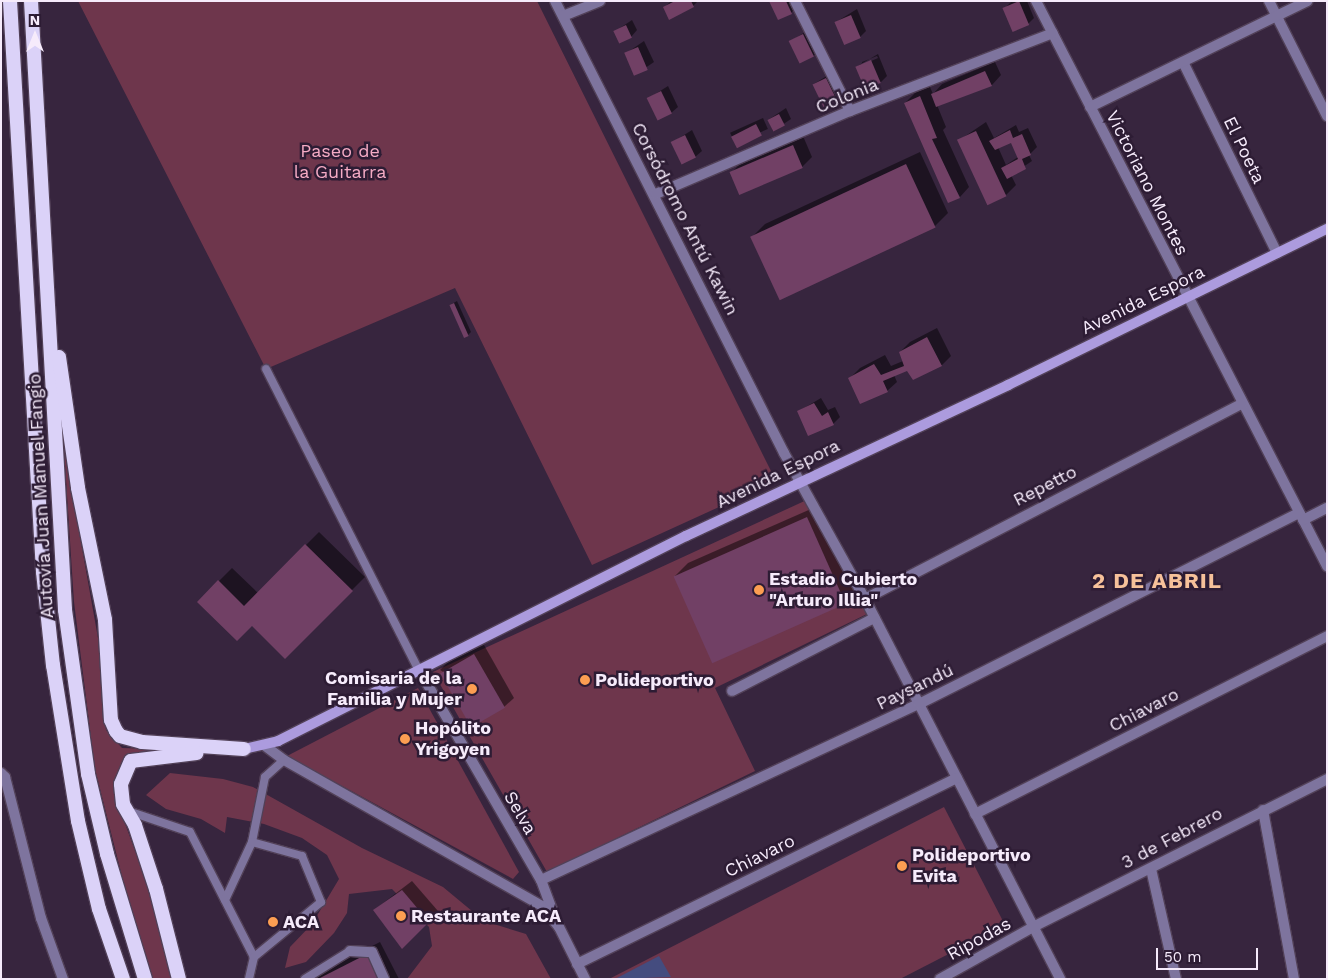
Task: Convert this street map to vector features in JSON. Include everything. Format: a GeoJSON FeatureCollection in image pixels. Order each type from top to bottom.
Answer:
{"type":"FeatureCollection","features":[{"type":"Feature","properties":{"kind":"highway","name":"Autovía Juan Manuel Fangio"},"geometry":{"type":"LineString","coordinates":[[10,1],[43,572],[53,665],[78,821],[100,909],[123,979]]}},
{"type":"Feature","properties":{"kind":"highway","name":"Autovía Juan Manuel Fangio"},"geometry":{"type":"LineString","coordinates":[[31,1],[65,610],[79,722],[105,845],[145,979]]}},
{"type":"Feature","properties":{"kind":"highway"},"geometry":{"type":"LineString","coordinates":[[46,263],[78,488],[105,620],[111,720],[120,736],[130,740],[244,750]]}},
{"type":"Feature","properties":{"kind":"highway"},"geometry":{"type":"LineString","coordinates":[[179,979],[156,889],[120,796],[121,784],[131,761],[244,750]]}},
{"type":"Feature","properties":{"kind":"main road","name":"Avenida Espora"},"geometry":{"type":"LineString","coordinates":[[244,750],[264,745],[799,481],[1008,385],[1327,229]]}},
{"type":"Feature","properties":{"kind":"street","name":"Corsódromo Antú Kawin"},"geometry":{"type":"LineString","coordinates":[[555,1],[656,194],[784,453],[864,598],[1060,979]]}},
{"type":"Feature","properties":{"kind":"street"},"geometry":{"type":"LineString","coordinates":[[563,16],[600,1]]}},
{"type":"Feature","properties":{"kind":"street"},"geometry":{"type":"LineString","coordinates":[[795,1],[850,111]]}},
{"type":"Feature","properties":{"kind":"street","name":"Victoriano Montes"},"geometry":{"type":"LineString","coordinates":[[1036,1],[1241,404],[1327,566]]}},
{"type":"Feature","properties":{"kind":"street"},"geometry":{"type":"LineString","coordinates":[[1269,1],[1327,116]]}},
{"type":"Feature","properties":{"kind":"street"},"geometry":{"type":"LineString","coordinates":[[1090,107],[1307,1]]}},
{"type":"Feature","properties":{"kind":"street","name":"Colonia"},"geometry":{"type":"LineString","coordinates":[[656,194],[850,111],[1052,33]]}},
{"type":"Feature","properties":{"kind":"street","name":"El Poeta"},"geometry":{"type":"LineString","coordinates":[[1183,62],[1277,253]]}},
{"type":"Feature","properties":{"kind":"street","name":"Repetto"},"geometry":{"type":"LineString","coordinates":[[864,598],[1241,404]]}},
{"type":"Feature","properties":{"kind":"street","name":"Paysandú"},"geometry":{"type":"LineString","coordinates":[[541,880],[919,704],[1301,516],[1327,508]]}},
{"type":"Feature","properties":{"kind":"street"},"geometry":{"type":"LineString","coordinates":[[732,691],[874,618]]}},
{"type":"Feature","properties":{"kind":"street","name":"Chiavaro"},"geometry":{"type":"LineString","coordinates":[[976,814],[1327,636]]}},
{"type":"Feature","properties":{"kind":"street","name":"Selva"},"geometry":{"type":"LineString","coordinates":[[418,668],[541,880],[559,927],[585,979]]}},
{"type":"Feature","properties":{"kind":"street"},"geometry":{"type":"LineString","coordinates":[[264,745],[284,760],[525,893],[542,906],[559,927]]}},
{"type":"Feature","properties":{"kind":"street"},"geometry":{"type":"LineString","coordinates":[[1,773],[5,777],[41,918],[63,979]]}},
{"type":"Feature","properties":{"kind":"street","name":"Chiavaro"},"geometry":{"type":"LineString","coordinates":[[577,964],[957,778]]}},
{"type":"Feature","properties":{"kind":"street","name":"3 de Febrero"},"geometry":{"type":"LineString","coordinates":[[1033,927],[1327,779]]}},
{"type":"Feature","properties":{"kind":"street"},"geometry":{"type":"LineString","coordinates":[[1263,810],[1294,979]]}},
{"type":"Feature","properties":{"kind":"street"},"geometry":{"type":"LineString","coordinates":[[1151,869],[1176,979]]}},
{"type":"Feature","properties":{"kind":"street","name":"Ripodas"},"geometry":{"type":"LineString","coordinates":[[940,979],[1033,927]]}},
{"type":"Feature","properties":{"kind":"street"},"geometry":{"type":"LineString","coordinates":[[350,951],[372,952],[384,979]]}},
{"type":"Feature","properties":{"kind":"lane"},"geometry":{"type":"LineString","coordinates":[[266,369],[418,668]]}},
{"type":"Feature","properties":{"kind":"lane"},"geometry":{"type":"LineString","coordinates":[[225,900],[252,842],[265,777],[284,760]]}},
{"type":"Feature","properties":{"kind":"lane"},"geometry":{"type":"LineString","coordinates":[[127,811],[190,832],[254,957]]}},
{"type":"Feature","properties":{"kind":"lane"},"geometry":{"type":"LineString","coordinates":[[249,979],[254,957],[321,902],[302,856],[252,842]]}},
{"type":"Feature","properties":{"kind":"lane"},"geometry":{"type":"LineString","coordinates":[[305,979],[350,951]]}},
{"type":"Feature","properties":{"kind":"green space","name":"Paseo de la Guitarra"},"geometry":{"type":"Polygon","coordinates":[[[78,1],[537,1],[776,481],[592,565],[455,288],[266,369],[78,1]]]}},
{"type":"Feature","properties":{"kind":"green space"},"geometry":{"type":"Polygon","coordinates":[[[61,403],[72,492],[98,638],[106,730],[122,748],[187,750],[129,757],[120,810],[154,902],[173,979],[152,979],[133,920],[95,769],[74,602],[61,403]]]}},
{"type":"Feature","properties":{"kind":"green space","name":"Polideportivo"},"geometry":{"type":"Polygon","coordinates":[[[811,498],[867,614],[715,688],[755,771],[547,872],[433,672],[811,498]]]}},
{"type":"Feature","properties":{"kind":"green space"},"geometry":{"type":"Polygon","coordinates":[[[418,688],[519,872],[513,879],[287,756],[418,688]]]}},
{"type":"Feature","properties":{"kind":"green space"},"geometry":{"type":"Polygon","coordinates":[[[170,773],[223,779],[253,787],[362,848],[443,887],[484,921],[526,934],[551,979],[407,979],[432,946],[429,927],[392,889],[349,894],[347,913],[334,933],[306,962],[285,968],[290,947],[312,924],[339,879],[327,855],[302,838],[264,824],[227,817],[225,833],[201,819],[166,809],[146,795],[170,773]]]}},
{"type":"Feature","properties":{"kind":"green space","name":"Polideportivo Evita"},"geometry":{"type":"Polygon","coordinates":[[[944,807],[1005,925],[900,979],[609,979],[944,807]]]}},
{"type":"Feature","properties":{"kind":"water"},"geometry":{"type":"Polygon","coordinates":[[[659,956],[671,977],[615,979],[659,956]]]}},
{"type":"Feature","properties":{"kind":"building"},"geometry":{"type":"Polygon","coordinates":[[[675,1],[691,1],[694,7],[669,20],[663,7],[675,1]]]}},
{"type":"Feature","properties":{"kind":"building"},"geometry":{"type":"Polygon","coordinates":[[[769,1],[786,1],[792,14],[778,20],[769,1]]]}},
{"type":"Feature","properties":{"kind":"building"},"geometry":{"type":"Polygon","coordinates":[[[1019,1],[1029,25],[1013,32],[1002,8],[1019,1]]]}},
{"type":"Feature","properties":{"kind":"building"},"geometry":{"type":"Polygon","coordinates":[[[851,15],[861,38],[844,45],[834,22],[851,15]]]}},
{"type":"Feature","properties":{"kind":"building"},"geometry":{"type":"Polygon","coordinates":[[[626,25],[632,38],[619,44],[613,31],[626,25]]]}},
{"type":"Feature","properties":{"kind":"building"},"geometry":{"type":"Polygon","coordinates":[[[803,34],[814,56],[800,63],[789,41],[803,34]]]}},
{"type":"Feature","properties":{"kind":"building"},"geometry":{"type":"Polygon","coordinates":[[[638,47],[648,70],[634,76],[624,53],[638,47]]]}},
{"type":"Feature","properties":{"kind":"building"},"geometry":{"type":"Polygon","coordinates":[[[871,60],[881,83],[865,90],[855,67],[871,60]]]}},
{"type":"Feature","properties":{"kind":"building"},"geometry":{"type":"Polygon","coordinates":[[[985,71],[992,86],[936,107],[931,94],[985,71]]]}},
{"type":"Feature","properties":{"kind":"building"},"geometry":{"type":"Polygon","coordinates":[[[826,78],[837,100],[823,107],[813,85],[826,78]]]}},
{"type":"Feature","properties":{"kind":"building"},"geometry":{"type":"Polygon","coordinates":[[[661,91],[672,113],[658,120],[647,98],[661,91]]]}},
{"type":"Feature","properties":{"kind":"building"},"geometry":{"type":"Polygon","coordinates":[[[920,96],[937,138],[932,139],[960,198],[948,203],[904,103],[920,96]]]}},
{"type":"Feature","properties":{"kind":"building"},"geometry":{"type":"Polygon","coordinates":[[[779,114],[785,126],[773,131],[767,120],[779,114]]]}},
{"type":"Feature","properties":{"kind":"building"},"geometry":{"type":"Polygon","coordinates":[[[756,124],[762,136],[737,148],[731,137],[756,124]]]}},
{"type":"Feature","properties":{"kind":"building"},"geometry":{"type":"Polygon","coordinates":[[[1010,130],[1013,138],[1022,134],[1031,155],[1022,159],[1026,169],[1007,179],[1001,168],[1018,159],[1011,143],[995,150],[989,141],[1010,130]]]}},
{"type":"Feature","properties":{"kind":"building"},"geometry":{"type":"Polygon","coordinates":[[[976,131],[1006,196],[987,205],[957,140],[976,131]]]}},
{"type":"Feature","properties":{"kind":"building"},"geometry":{"type":"Polygon","coordinates":[[[685,135],[696,157],[682,164],[671,142],[685,135]]]}},
{"type":"Feature","properties":{"kind":"building"},"geometry":{"type":"Polygon","coordinates":[[[793,145],[803,168],[739,195],[729,172],[793,145]]]}},
{"type":"Feature","properties":{"kind":"building"},"geometry":{"type":"Polygon","coordinates":[[[906,164],[936,227],[780,300],[750,237],[906,164]]]}},
{"type":"Feature","properties":{"kind":"building"},"geometry":{"type":"Polygon","coordinates":[[[454,303],[469,336],[464,338],[449,305],[454,303]]]}},
{"type":"Feature","properties":{"kind":"building"},"geometry":{"type":"Polygon","coordinates":[[[927,337],[942,366],[913,380],[907,371],[883,381],[888,392],[860,404],[848,378],[874,364],[881,375],[904,366],[899,352],[927,337]]]}},
{"type":"Feature","properties":{"kind":"building"},"geometry":{"type":"Polygon","coordinates":[[[814,403],[822,416],[828,412],[834,425],[808,436],[797,411],[814,403]]]}},
{"type":"Feature","properties":{"kind":"building","name":"Estadio Cubierto \"Arturo Illia\""},"geometry":{"type":"Polygon","coordinates":[[[807,517],[846,604],[712,663],[674,576],[807,517]]]}},
{"type":"Feature","properties":{"kind":"building"},"geometry":{"type":"Polygon","coordinates":[[[305,544],[353,591],[285,659],[252,626],[237,641],[197,602],[218,580],[244,606],[305,544]]]}},
{"type":"Feature","properties":{"kind":"building","name":"Comisaria de la Familia y Mujer"},"geometry":{"type":"Polygon","coordinates":[[[474,654],[505,708],[471,727],[440,674],[474,654]]]}},
{"type":"Feature","properties":{"kind":"building","name":"Restaurante ACA"},"geometry":{"type":"Polygon","coordinates":[[[402,890],[429,922],[402,949],[373,910],[402,890]]]}},
{"type":"Feature","properties":{"kind":"building"},"geometry":{"type":"Polygon","coordinates":[[[367,954],[379,979],[318,979],[367,954]]]}},
{"type":"Feature","properties":{"kind":"place","name":"Estadio Cubierto \"Arturo Illia\""},"geometry":{"type":"Point","coordinates":[759,590]}},
{"type":"Feature","properties":{"kind":"place","name":"Polideportivo"},"geometry":{"type":"Point","coordinates":[585,680]}},
{"type":"Feature","properties":{"kind":"place","name":"Comisaria de la Familia y Mujer"},"geometry":{"type":"Point","coordinates":[472,689]}},
{"type":"Feature","properties":{"kind":"place","name":"Hopólito Yrigoyen"},"geometry":{"type":"Point","coordinates":[405,739]}},
{"type":"Feature","properties":{"kind":"place","name":"Polideportivo Evita"},"geometry":{"type":"Point","coordinates":[902,866]}},
{"type":"Feature","properties":{"kind":"place","name":"Restaurante ACA"},"geometry":{"type":"Point","coordinates":[401,916]}},
{"type":"Feature","properties":{"kind":"place","name":"ACA"},"geometry":{"type":"Point","coordinates":[273,922]}},
{"type":"Feature","properties":{"kind":"district","name":"2 DE ABRIL"},"geometry":{"type":"Point","coordinates":[1157,581]}}]}
